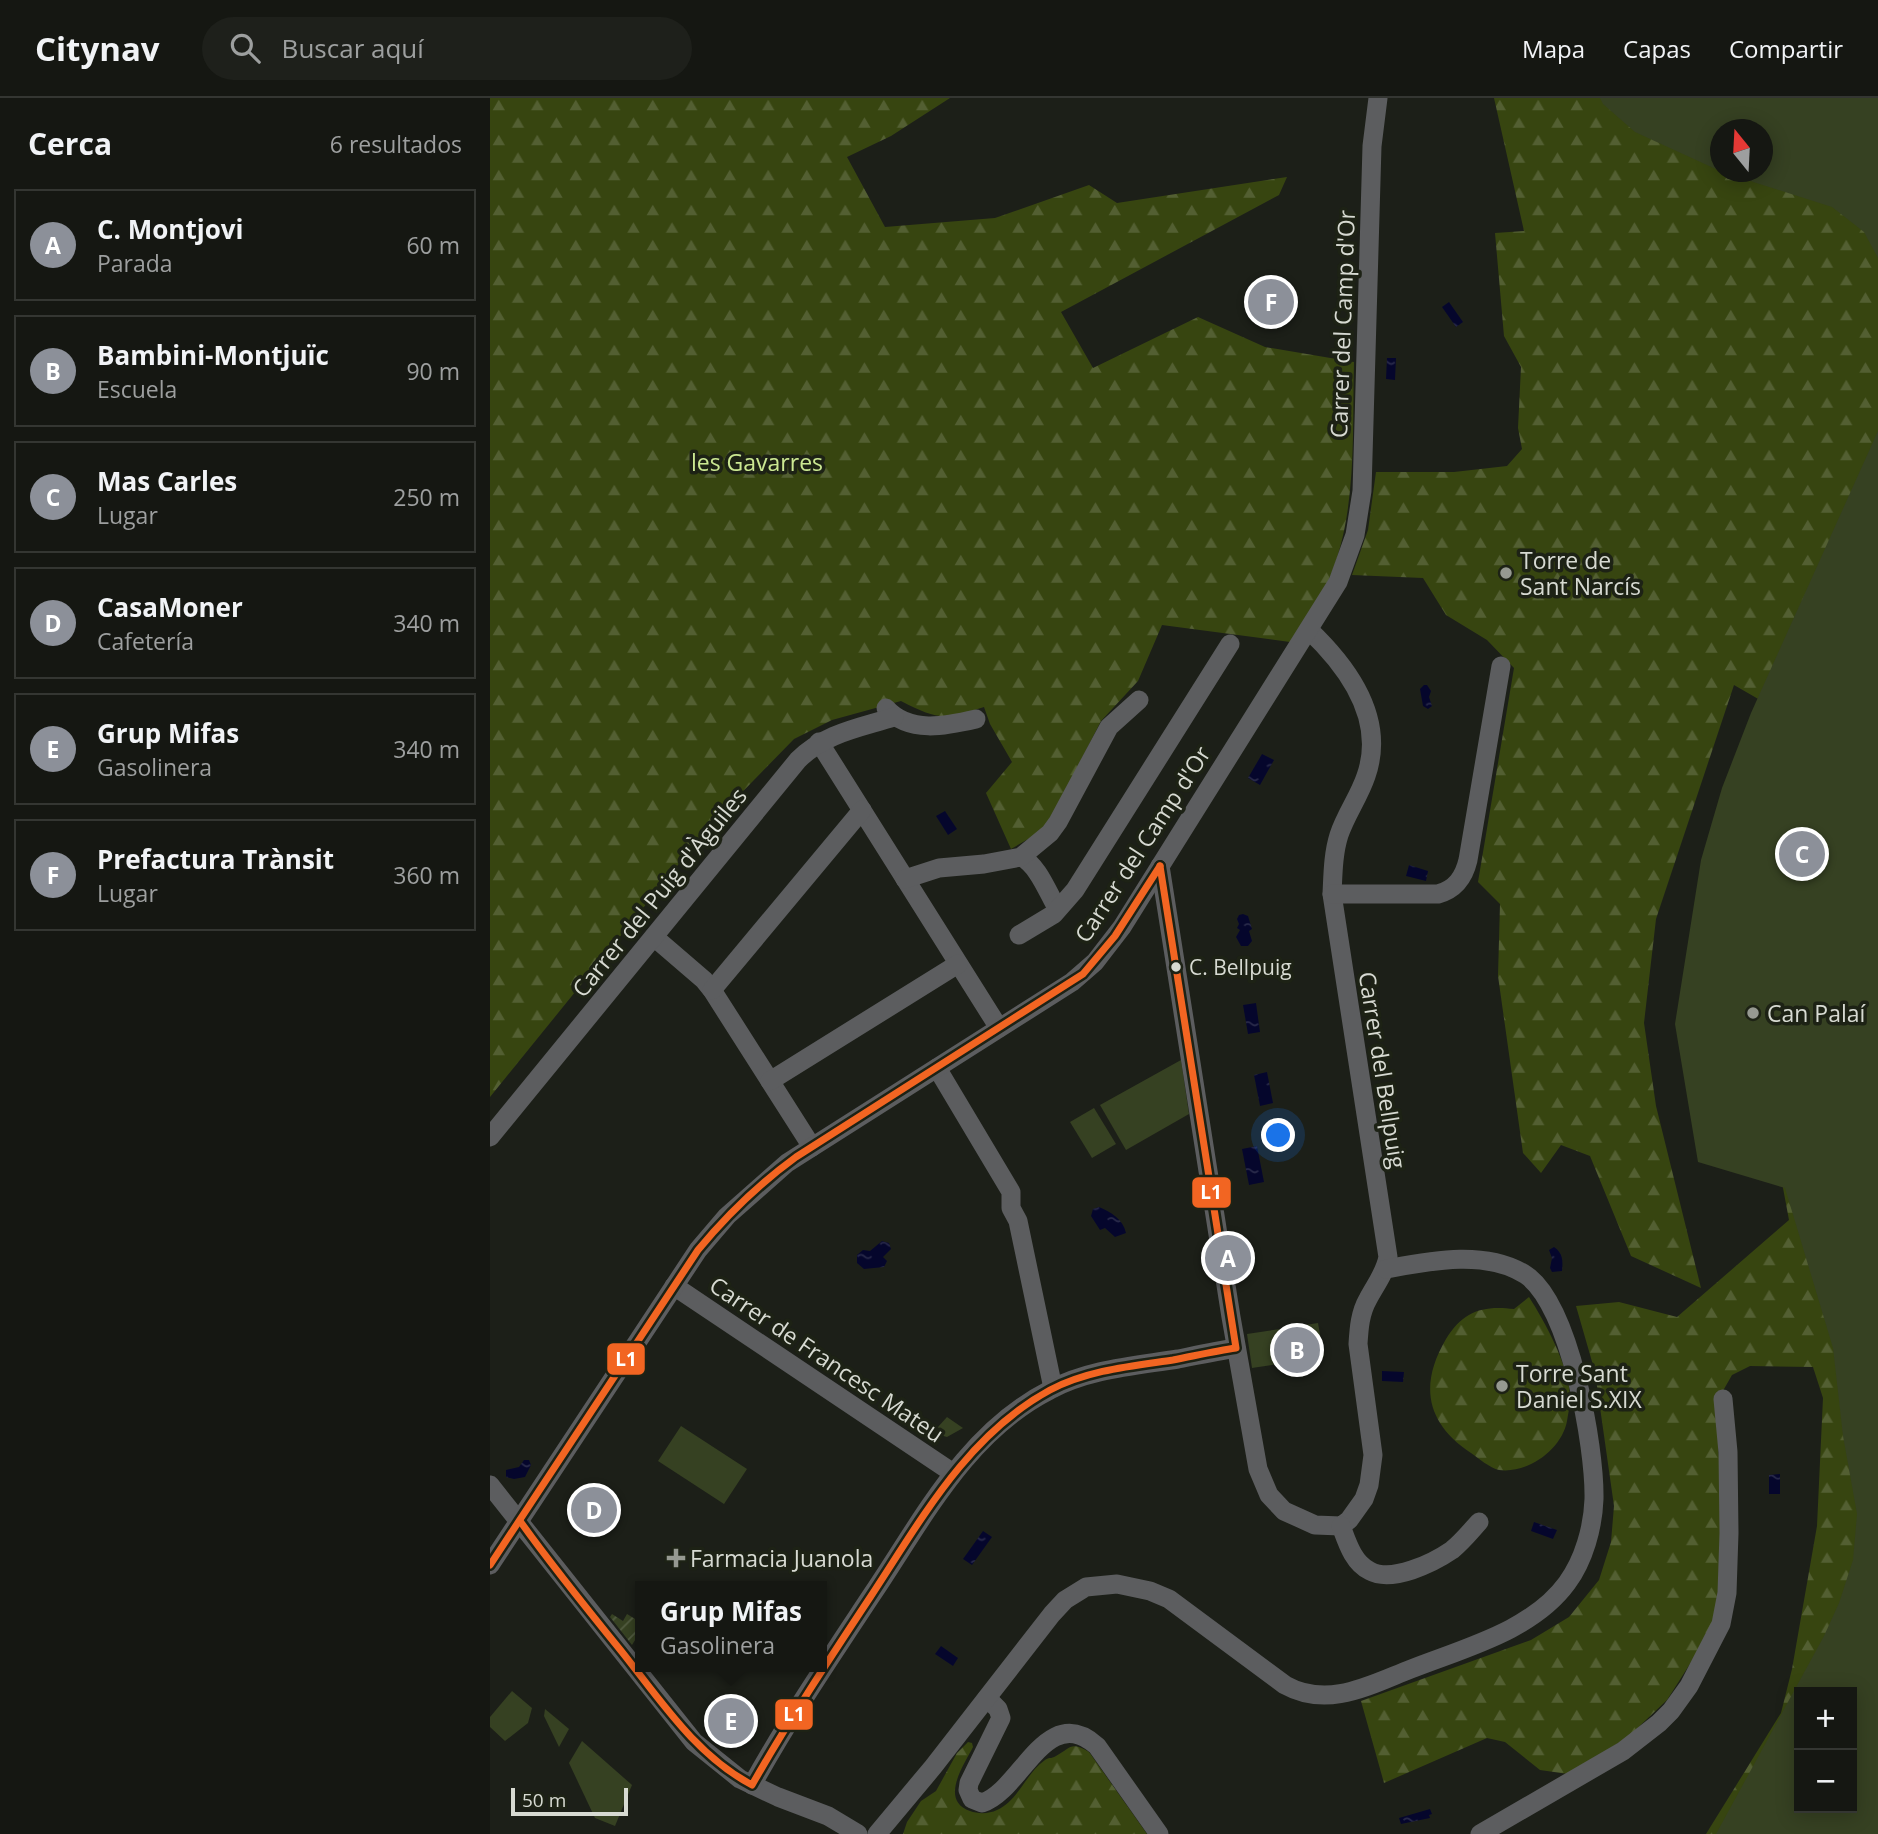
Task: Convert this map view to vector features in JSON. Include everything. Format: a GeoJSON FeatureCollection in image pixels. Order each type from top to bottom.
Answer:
{"type":"FeatureCollection","features":[{"type":"Feature","properties":{"kind":"street","name":"Carrer del Camp d'Or"},"geometry":{"type":"LineString","coordinates":[[490,1565],[698,1250],[727,1216],[764,1182],[811,1147],[1083,974],[1122,927],[1309,630],[1338,582],[1349,556],[1356,535],[1362,491],[1372,146],[1378,98]]}},
{"type":"Feature","properties":{"kind":"street","name":"Carrer del Bellpuig"},"geometry":{"type":"LineString","coordinates":[[1309,630],[1358,689],[1368,714],[1373,743],[1367,774],[1339,836],[1332,894],[1387,1244],[1386,1269]]}},
{"type":"Feature","properties":{"kind":"street"},"geometry":{"type":"LineString","coordinates":[[1019,935],[1054,914],[1075,890],[1230,644]]}},
{"type":"Feature","properties":{"kind":"street"},"geometry":{"type":"LineString","coordinates":[[1332,894],[1438,894],[1453,888],[1461,880],[1468,860],[1501,666]]}},
{"type":"Feature","properties":{"kind":"street"},"geometry":{"type":"LineString","coordinates":[[905,879],[939,868],[1021,857],[1058,822],[1109,727],[1139,700]]}},
{"type":"Feature","properties":{"kind":"street","name":"Carrer del Puig d'Àguiles"},"geometry":{"type":"LineString","coordinates":[[490,1137],[798,760],[819,742],[890,712],[904,723],[923,726],[955,724],[976,719]]}},
{"type":"Feature","properties":{"kind":"street"},"geometry":{"type":"LineString","coordinates":[[819,742],[999,1028]]}},
{"type":"Feature","properties":{"kind":"street"},"geometry":{"type":"LineString","coordinates":[[712,990],[862,810]]}},
{"type":"Feature","properties":{"kind":"street"},"geometry":{"type":"LineString","coordinates":[[1021,857],[1028,860],[1033,867],[1057,908]]}},
{"type":"Feature","properties":{"kind":"street"},"geometry":{"type":"LineString","coordinates":[[877,1834],[1052,1614],[1065,1600],[1086,1587],[1117,1584],[1132,1586],[1169,1599],[1285,1685],[1297,1691],[1321,1695],[1354,1692],[1530,1620],[1554,1598],[1577,1566],[1589,1531],[1594,1498],[1580,1386],[1575,1365],[1553,1312],[1544,1295],[1527,1276],[1501,1264],[1470,1259],[1386,1269],[1367,1301],[1359,1328],[1358,1344],[1373,1455],[1372,1470],[1364,1499],[1349,1520],[1340,1526],[1315,1525],[1292,1516],[1269,1495],[1258,1469],[1236,1348],[1160,866]]}},
{"type":"Feature","properties":{"kind":"street"},"geometry":{"type":"LineString","coordinates":[[654,937],[705,980],[811,1147]]}},
{"type":"Feature","properties":{"kind":"street"},"geometry":{"type":"LineString","coordinates":[[770,1081],[958,964]]}},
{"type":"Feature","properties":{"kind":"street"},"geometry":{"type":"LineString","coordinates":[[937,1068],[1011,1192],[1011,1208],[1018,1222],[1053,1388]]}},
{"type":"Feature","properties":{"kind":"street","name":"Carrer de Francesc Mateu"},"geometry":{"type":"LineString","coordinates":[[674,1286],[953,1473]]}},
{"type":"Feature","properties":{"kind":"street"},"geometry":{"type":"LineString","coordinates":[[827,1666],[953,1473],[1006,1417],[1053,1388],[1082,1377],[1122,1367],[1236,1348]]}},
{"type":"Feature","properties":{"kind":"street"},"geometry":{"type":"LineString","coordinates":[[1480,1834],[1623,1751],[1659,1723],[1689,1686],[1721,1624],[1727,1593],[1730,1533],[1728,1452],[1723,1399]]}},
{"type":"Feature","properties":{"kind":"street"},"geometry":{"type":"LineString","coordinates":[[490,1485],[635,1669]]}},
{"type":"Feature","properties":{"kind":"street"},"geometry":{"type":"LineString","coordinates":[[1340,1526],[1348,1545],[1362,1566],[1380,1575],[1391,1575],[1436,1559],[1452,1549],[1479,1522]]}},
{"type":"Feature","properties":{"kind":"street"},"geometry":{"type":"LineString","coordinates":[[638,1672],[694,1742],[730,1773],[752,1785],[828,1816],[858,1834]]}},
{"type":"Feature","properties":{"kind":"street"},"geometry":{"type":"LineString","coordinates":[[752,1785],[823,1672]]}},
{"type":"Feature","properties":{"kind":"street"},"geometry":{"type":"LineString","coordinates":[[987,1698],[998,1709],[1000,1718],[972,1773],[968,1790],[972,1799],[982,1803],[994,1797],[1045,1743],[1058,1736],[1077,1734],[1097,1746],[1159,1834]]}},
{"type":"Feature","properties":{"kind":"green space","name":"les Gavarres"},"geometry":{"type":"Polygon","coordinates":[[[490,98],[950,98],[891,136],[847,157],[885,227],[995,218],[1089,185],[1117,203],[1287,177],[1279,195],[1061,312],[1093,368],[1198,317],[1265,347],[1354,362],[1353,446],[1344,531],[1327,584],[1290,642],[1162,625],[1138,681],[1101,721],[1042,831],[1011,849],[986,793],[1012,762],[990,724],[984,707],[941,716],[924,712],[901,701],[832,720],[794,739],[712,823],[490,1097],[490,98]]]}},
{"type":"Feature","properties":{"kind":"green space"},"geometry":{"type":"Polygon","coordinates":[[[1494,98],[1878,98],[1878,778],[1836,744],[1734,685],[1656,919],[1644,1023],[1656,1106],[1701,1288],[1631,1256],[1590,1156],[1561,1145],[1541,1173],[1523,1153],[1498,976],[1500,904],[1478,882],[1514,668],[1487,640],[1446,615],[1423,578],[1352,575],[1368,530],[1376,472],[1454,472],[1507,466],[1522,449],[1518,428],[1521,367],[1504,336],[1495,233],[1524,231],[1494,98]]]}},
{"type":"Feature","properties":{"kind":"green space"},"geometry":{"type":"Polygon","coordinates":[[[1600,98],[1878,98],[1878,258],[1864,232],[1832,207],[1753,182],[1773,182],[1773,119],[1710,119],[1710,166],[1635,132],[1603,104],[1600,98]]]}},
{"type":"Feature","properties":{"kind":"green space"},"geometry":{"type":"Polygon","coordinates":[[[1878,431],[1878,1834],[1716,1834],[1794,1691],[1794,1813],[1857,1813],[1857,1687],[1796,1687],[1839,1603],[1853,1560],[1857,1514],[1843,1436],[1833,1348],[1785,1188],[1698,1162],[1675,1024],[1701,860],[1722,788],[1751,713],[1878,431]]]}},
{"type":"Feature","properties":{"kind":"green space"},"geometry":{"type":"Polygon","coordinates":[[[1181,1060],[1189,1114],[1126,1150],[1100,1105],[1181,1060]]]}},
{"type":"Feature","properties":{"kind":"green space"},"geometry":{"type":"Polygon","coordinates":[[[1765,1092],[1838,1108],[1878,1834],[1706,1834],[1781,1713],[1792,1669],[1817,1526],[1823,1398],[1813,1367],[1750,1366],[1732,1375],[1716,1403],[1722,1513],[1720,1595],[1712,1629],[1667,1700],[1628,1737],[1568,1774],[1540,1770],[1505,1742],[1487,1738],[1384,1783],[1361,1701],[1531,1640],[1569,1617],[1599,1580],[1611,1542],[1614,1506],[1595,1372],[1576,1306],[1619,1302],[1677,1317],[1789,1220],[1765,1092]]]}},
{"type":"Feature","properties":{"kind":"green space"},"geometry":{"type":"Polygon","coordinates":[[[1094,1108],[1116,1144],[1092,1158],[1070,1122],[1094,1108]]]}},
{"type":"Feature","properties":{"kind":"green space"},"geometry":{"type":"Polygon","coordinates":[[[1529,1297],[1565,1370],[1570,1398],[1567,1421],[1558,1441],[1542,1458],[1521,1468],[1499,1470],[1471,1453],[1444,1429],[1432,1402],[1432,1372],[1446,1339],[1459,1322],[1483,1309],[1514,1309],[1529,1297]]]}},
{"type":"Feature","properties":{"kind":"green space"},"geometry":{"type":"Polygon","coordinates":[[[1318,1323],[1324,1357],[1252,1368],[1247,1334],[1318,1323]]]}},
{"type":"Feature","properties":{"kind":"green space"},"geometry":{"type":"Polygon","coordinates":[[[947,1417],[963,1428],[947,1437],[940,1435],[937,1428],[947,1417]]]}},
{"type":"Feature","properties":{"kind":"green space"},"geometry":{"type":"Polygon","coordinates":[[[681,1426],[747,1469],[724,1504],[658,1461],[681,1426]]]}},
{"type":"Feature","properties":{"kind":"green space"},"geometry":{"type":"Polygon","coordinates":[[[612,1614],[623,1621],[627,1614],[635,1619],[635,1640],[632,1645],[610,1617],[612,1614]]]}},
{"type":"Feature","properties":{"kind":"green space"},"geometry":{"type":"Polygon","coordinates":[[[512,1691],[532,1708],[528,1723],[505,1741],[490,1727],[490,1717],[512,1691]]]}},
{"type":"Feature","properties":{"kind":"green space"},"geometry":{"type":"Polygon","coordinates":[[[545,1709],[569,1729],[559,1747],[544,1716],[545,1709]]]}},
{"type":"Feature","properties":{"kind":"green space"},"geometry":{"type":"Polygon","coordinates":[[[582,1741],[632,1785],[615,1826],[595,1818],[569,1763],[582,1741]]]}},
{"type":"Feature","properties":{"kind":"green space"},"geometry":{"type":"Polygon","coordinates":[[[968,1742],[972,1743],[973,1747],[960,1772],[955,1791],[961,1806],[970,1811],[987,1813],[1005,1806],[1038,1765],[1074,1746],[1089,1752],[1147,1834],[903,1834],[907,1822],[921,1801],[936,1791],[957,1753],[968,1742]]]}},
{"type":"Feature","properties":{"kind":"water"},"geometry":{"type":"Polygon","coordinates":[[[1449,302],[1463,322],[1456,327],[1442,307],[1449,302]]]}},
{"type":"Feature","properties":{"kind":"water"},"geometry":{"type":"Polygon","coordinates":[[[1387,358],[1396,358],[1395,380],[1386,379],[1387,358]]]}},
{"type":"Feature","properties":{"kind":"water"},"geometry":{"type":"Polygon","coordinates":[[[1424,685],[1431,691],[1429,697],[1432,706],[1428,709],[1423,706],[1420,689],[1424,685]]]}},
{"type":"Feature","properties":{"kind":"water"},"geometry":{"type":"Polygon","coordinates":[[[1262,754],[1274,760],[1260,785],[1248,778],[1262,754]]]}},
{"type":"Feature","properties":{"kind":"water"},"geometry":{"type":"Polygon","coordinates":[[[945,811],[957,829],[948,835],[936,816],[945,811]]]}},
{"type":"Feature","properties":{"kind":"water"},"geometry":{"type":"Polygon","coordinates":[[[1409,865],[1428,871],[1426,881],[1406,876],[1409,865]]]}},
{"type":"Feature","properties":{"kind":"water"},"geometry":{"type":"Polygon","coordinates":[[[1243,914],[1248,916],[1252,929],[1249,931],[1252,941],[1248,946],[1241,946],[1236,937],[1240,930],[1237,928],[1237,919],[1243,914]]]}},
{"type":"Feature","properties":{"kind":"water"},"geometry":{"type":"Polygon","coordinates":[[[1256,1003],[1260,1032],[1248,1034],[1243,1005],[1256,1003]]]}},
{"type":"Feature","properties":{"kind":"water"},"geometry":{"type":"Polygon","coordinates":[[[1267,1072],[1273,1103],[1260,1106],[1254,1075],[1267,1072]]]}},
{"type":"Feature","properties":{"kind":"water"},"geometry":{"type":"Polygon","coordinates":[[[1257,1146],[1264,1182],[1249,1185],[1242,1149],[1257,1146]]]}},
{"type":"Feature","properties":{"kind":"water"},"geometry":{"type":"Polygon","coordinates":[[[1099,1207],[1116,1217],[1126,1233],[1115,1237],[1105,1228],[1100,1230],[1091,1216],[1093,1209],[1099,1207]]]}},
{"type":"Feature","properties":{"kind":"water"},"geometry":{"type":"Polygon","coordinates":[[[882,1241],[889,1243],[891,1249],[883,1257],[887,1261],[884,1267],[864,1269],[857,1263],[857,1255],[863,1250],[870,1251],[882,1241]]]}},
{"type":"Feature","properties":{"kind":"water"},"geometry":{"type":"Polygon","coordinates":[[[1554,1247],[1562,1258],[1562,1271],[1552,1272],[1550,1268],[1552,1258],[1549,1250],[1554,1247]]]}},
{"type":"Feature","properties":{"kind":"water"},"geometry":{"type":"Polygon","coordinates":[[[1382,1371],[1404,1372],[1403,1382],[1382,1381],[1382,1371]]]}},
{"type":"Feature","properties":{"kind":"water"},"geometry":{"type":"Polygon","coordinates":[[[524,1460],[529,1460],[531,1465],[525,1477],[506,1477],[506,1470],[519,1467],[524,1460]]]}},
{"type":"Feature","properties":{"kind":"water"},"geometry":{"type":"Polygon","coordinates":[[[1780,1474],[1780,1494],[1769,1494],[1769,1475],[1780,1474]]]}},
{"type":"Feature","properties":{"kind":"water"},"geometry":{"type":"Polygon","coordinates":[[[1534,1522],[1557,1530],[1553,1539],[1531,1531],[1534,1522]]]}},
{"type":"Feature","properties":{"kind":"water"},"geometry":{"type":"Polygon","coordinates":[[[983,1531],[992,1537],[972,1565],[963,1559],[983,1531]]]}},
{"type":"Feature","properties":{"kind":"water"},"geometry":{"type":"Polygon","coordinates":[[[941,1646],[958,1658],[953,1666],[935,1654],[941,1646]]]}},
{"type":"Feature","properties":{"kind":"water"},"geometry":{"type":"Polygon","coordinates":[[[1430,1809],[1430,1818],[1401,1824],[1399,1818],[1430,1809]]]}},
{"type":"Feature","properties":{"kind":"transit line","name":"L1"},"geometry":{"type":"LineString","coordinates":[[827,1663],[948,1481],[994,1430],[1021,1409],[1050,1390],[1079,1378],[1236,1348],[1160,866]]}},
{"type":"Feature","properties":{"kind":"transit line","name":"L1"},"geometry":{"type":"LineString","coordinates":[[490,1565],[698,1250],[732,1212],[796,1157],[1083,974],[1115,936],[1160,866]]}},
{"type":"Feature","properties":{"kind":"transit line","name":"L1"},"geometry":{"type":"LineString","coordinates":[[520,1521],[635,1669]]}},
{"type":"Feature","properties":{"kind":"transit line","name":"L1"},"geometry":{"type":"LineString","coordinates":[[638,1672],[697,1743],[732,1773],[752,1785],[821,1672]]}},
{"type":"Feature","properties":{"kind":"place","name":"Prefactura Trànsit"},"geometry":{"type":"Point","coordinates":[1271,302]}},
{"type":"Feature","properties":{"kind":"place","name":"Torre de Sant Narcís"},"geometry":{"type":"Point","coordinates":[1506,573]}},
{"type":"Feature","properties":{"kind":"place","name":"Mas Carles"},"geometry":{"type":"Point","coordinates":[1802,854]}},
{"type":"Feature","properties":{"kind":"place","name":"C. Bellpuig"},"geometry":{"type":"Point","coordinates":[1176,967]}},
{"type":"Feature","properties":{"kind":"place","name":"Can Palaí"},"geometry":{"type":"Point","coordinates":[1753,1013]}},
{"type":"Feature","properties":{"kind":"place","name":"C. Montjovi"},"geometry":{"type":"Point","coordinates":[1228,1258]}},
{"type":"Feature","properties":{"kind":"place","name":"Bambini-Montjuïc"},"geometry":{"type":"Point","coordinates":[1297,1350]}},
{"type":"Feature","properties":{"kind":"place","name":"Torre Sant Daniel S.XIX"},"geometry":{"type":"Point","coordinates":[1502,1386]}},
{"type":"Feature","properties":{"kind":"place","name":"CasaMoner"},"geometry":{"type":"Point","coordinates":[594,1510]}},
{"type":"Feature","properties":{"kind":"place","name":"Farmacia Juanola"},"geometry":{"type":"Point","coordinates":[676,1558]}},
{"type":"Feature","properties":{"kind":"place","name":"Grup Mifas"},"geometry":{"type":"Point","coordinates":[731,1721]}}]}
